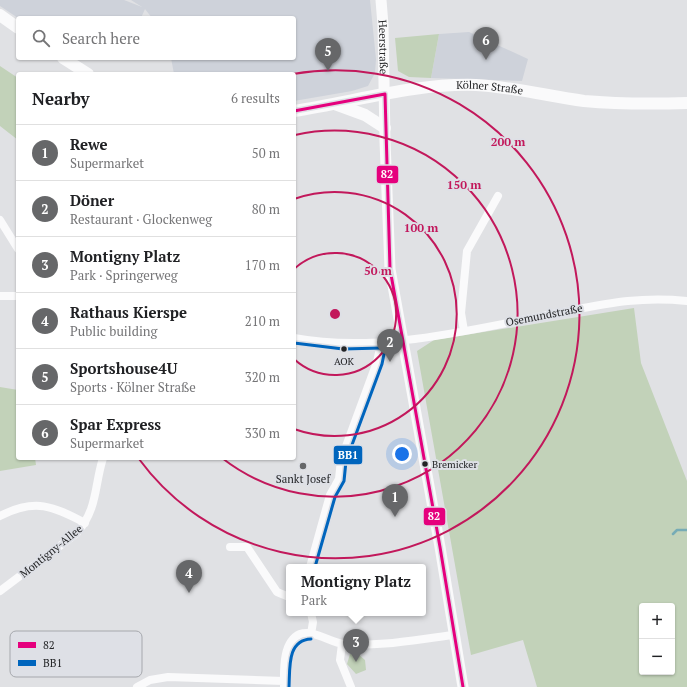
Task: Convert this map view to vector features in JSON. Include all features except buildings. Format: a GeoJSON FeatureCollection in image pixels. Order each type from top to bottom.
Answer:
{"type":"FeatureCollection","features":[{"type":"Feature","properties":{"kind":"main road","name":"Heerstraße"},"geometry":{"type":"LineString","coordinates":[[380,0],[385,94],[390,269],[440,547],[463,687]]}},
{"type":"Feature","properties":{"kind":"main road"},"geometry":{"type":"LineString","coordinates":[[0,15],[16,27]]}},
{"type":"Feature","properties":{"kind":"main road"},"geometry":{"type":"LineString","coordinates":[[66,60],[85,72]]}},
{"type":"Feature","properties":{"kind":"main road","name":"Kölner Straße"},"geometry":{"type":"LineString","coordinates":[[296,111],[385,94],[449,86],[477,85],[584,101],[616,103],[687,103]]}},
{"type":"Feature","properties":{"kind":"main road"},"geometry":{"type":"LineString","coordinates":[[334,104],[365,115],[385,128]]}},
{"type":"Feature","properties":{"kind":"street"},"geometry":{"type":"LineString","coordinates":[[464,330],[461,313],[467,251],[498,196]]}},
{"type":"Feature","properties":{"kind":"street"},"geometry":{"type":"LineString","coordinates":[[0,220],[16,246]]}},
{"type":"Feature","properties":{"kind":"street"},"geometry":{"type":"LineString","coordinates":[[0,296],[16,296]]}},
{"type":"Feature","properties":{"kind":"street","name":"Osemundstraße"},"geometry":{"type":"LineString","coordinates":[[296,338],[338,343],[381,343],[464,330],[624,300],[663,299],[687,301]]}},
{"type":"Feature","properties":{"kind":"street"},"geometry":{"type":"LineString","coordinates":[[311,564],[330,495],[339,479],[341,460],[377,362],[381,343]]}},
{"type":"Feature","properties":{"kind":"street","name":"Montigny-Allee"},"geometry":{"type":"LineString","coordinates":[[0,591],[77,533],[85,523],[92,511],[98,474],[103,460]]}},
{"type":"Feature","properties":{"kind":"street"},"geometry":{"type":"LineString","coordinates":[[0,516],[21,507],[41,504],[63,511],[85,523]]}},
{"type":"Feature","properties":{"kind":"street"},"geometry":{"type":"LineString","coordinates":[[230,547],[247,546],[277,592],[286,596]]}},
{"type":"Feature","properties":{"kind":"street"},"geometry":{"type":"LineString","coordinates":[[311,634],[313,622],[312,616]]}},
{"type":"Feature","properties":{"kind":"street"},"geometry":{"type":"LineString","coordinates":[[137,687],[150,680],[168,677],[284,684],[289,646],[293,639],[300,634],[311,634],[342,644],[378,644],[454,635]]}},
{"type":"Feature","properties":{"kind":"street"},"geometry":{"type":"LineString","coordinates":[[342,644],[340,660],[351,687]]}},
{"type":"Feature","properties":{"kind":"shaded area"},"geometry":{"type":"Polygon","coordinates":[[[0,0],[124,0],[142,7],[131,0],[370,0],[376,59],[375,73],[368,86],[352,91],[296,101],[296,72],[174,72],[171,60],[296,60],[296,16],[150,16],[145,9],[142,16],[16,17],[0,6],[0,0]]]}},
{"type":"Feature","properties":{"kind":"shaded area"},"geometry":{"type":"Polygon","coordinates":[[[469,32],[528,59],[522,81],[431,78],[439,34],[469,32]]]}},
{"type":"Feature","properties":{"kind":"green space"},"geometry":{"type":"Polygon","coordinates":[[[439,34],[431,78],[409,77],[398,71],[395,38],[439,34]]]}},
{"type":"Feature","properties":{"kind":"green space"},"geometry":{"type":"Polygon","coordinates":[[[0,66],[16,77],[16,138],[0,126],[0,66]]]}},
{"type":"Feature","properties":{"kind":"green space"},"geometry":{"type":"Polygon","coordinates":[[[634,308],[641,363],[687,481],[687,687],[537,687],[523,640],[471,655],[417,351],[434,340],[634,308]]]}},
{"type":"Feature","properties":{"kind":"green space"},"geometry":{"type":"Polygon","coordinates":[[[0,387],[16,390],[16,460],[35,460],[36,465],[0,471],[0,387]]]}},
{"type":"Feature","properties":{"kind":"green space"},"geometry":{"type":"Polygon","coordinates":[[[350,654],[359,655],[365,660],[366,670],[356,674],[347,664],[350,654]]]}},
{"type":"Feature","properties":{"kind":"waterway"},"geometry":{"type":"LineString","coordinates":[[673,534],[677,530],[687,530]]}},
{"type":"Feature","properties":{"kind":"transit line","name":"82"},"geometry":{"type":"LineString","coordinates":[[296,111],[385,94],[390,269],[440,547],[463,687]]}},
{"type":"Feature","properties":{"kind":"transit line","name":"BB1"},"geometry":{"type":"LineString","coordinates":[[296,343],[343,349],[381,348]]}},
{"type":"Feature","properties":{"kind":"transit line","name":"BB1"},"geometry":{"type":"LineString","coordinates":[[316,564],[335,497],[344,481],[346,461],[382,364],[386,344]]}},
{"type":"Feature","properties":{"kind":"transit line","name":"BB1"},"geometry":{"type":"LineString","coordinates":[[289,687],[291,656],[298,644],[311,639]]}},
{"type":"Feature","properties":{"kind":"place","name":"Spar Express"},"geometry":{"type":"Point","coordinates":[486,60]}},
{"type":"Feature","properties":{"kind":"place","name":"Sportshouse4U"},"geometry":{"type":"Point","coordinates":[328,71]}},
{"type":"Feature","properties":{"kind":"place","name":"AOK"},"geometry":{"type":"Point","coordinates":[344,349]}},
{"type":"Feature","properties":{"kind":"place","name":"Döner"},"geometry":{"type":"Point","coordinates":[390,362]}},
{"type":"Feature","properties":{"kind":"place","name":"Bremicker"},"geometry":{"type":"Point","coordinates":[425,464]}},
{"type":"Feature","properties":{"kind":"place","name":"Sankt Josef"},"geometry":{"type":"Point","coordinates":[303,466]}},
{"type":"Feature","properties":{"kind":"place","name":"Rewe"},"geometry":{"type":"Point","coordinates":[395,517]}},
{"type":"Feature","properties":{"kind":"place","name":"Rathaus Kierspe"},"geometry":{"type":"Point","coordinates":[189,593]}},
{"type":"Feature","properties":{"kind":"place","name":"Montigny Platz"},"geometry":{"type":"Point","coordinates":[356,662]}}]}
